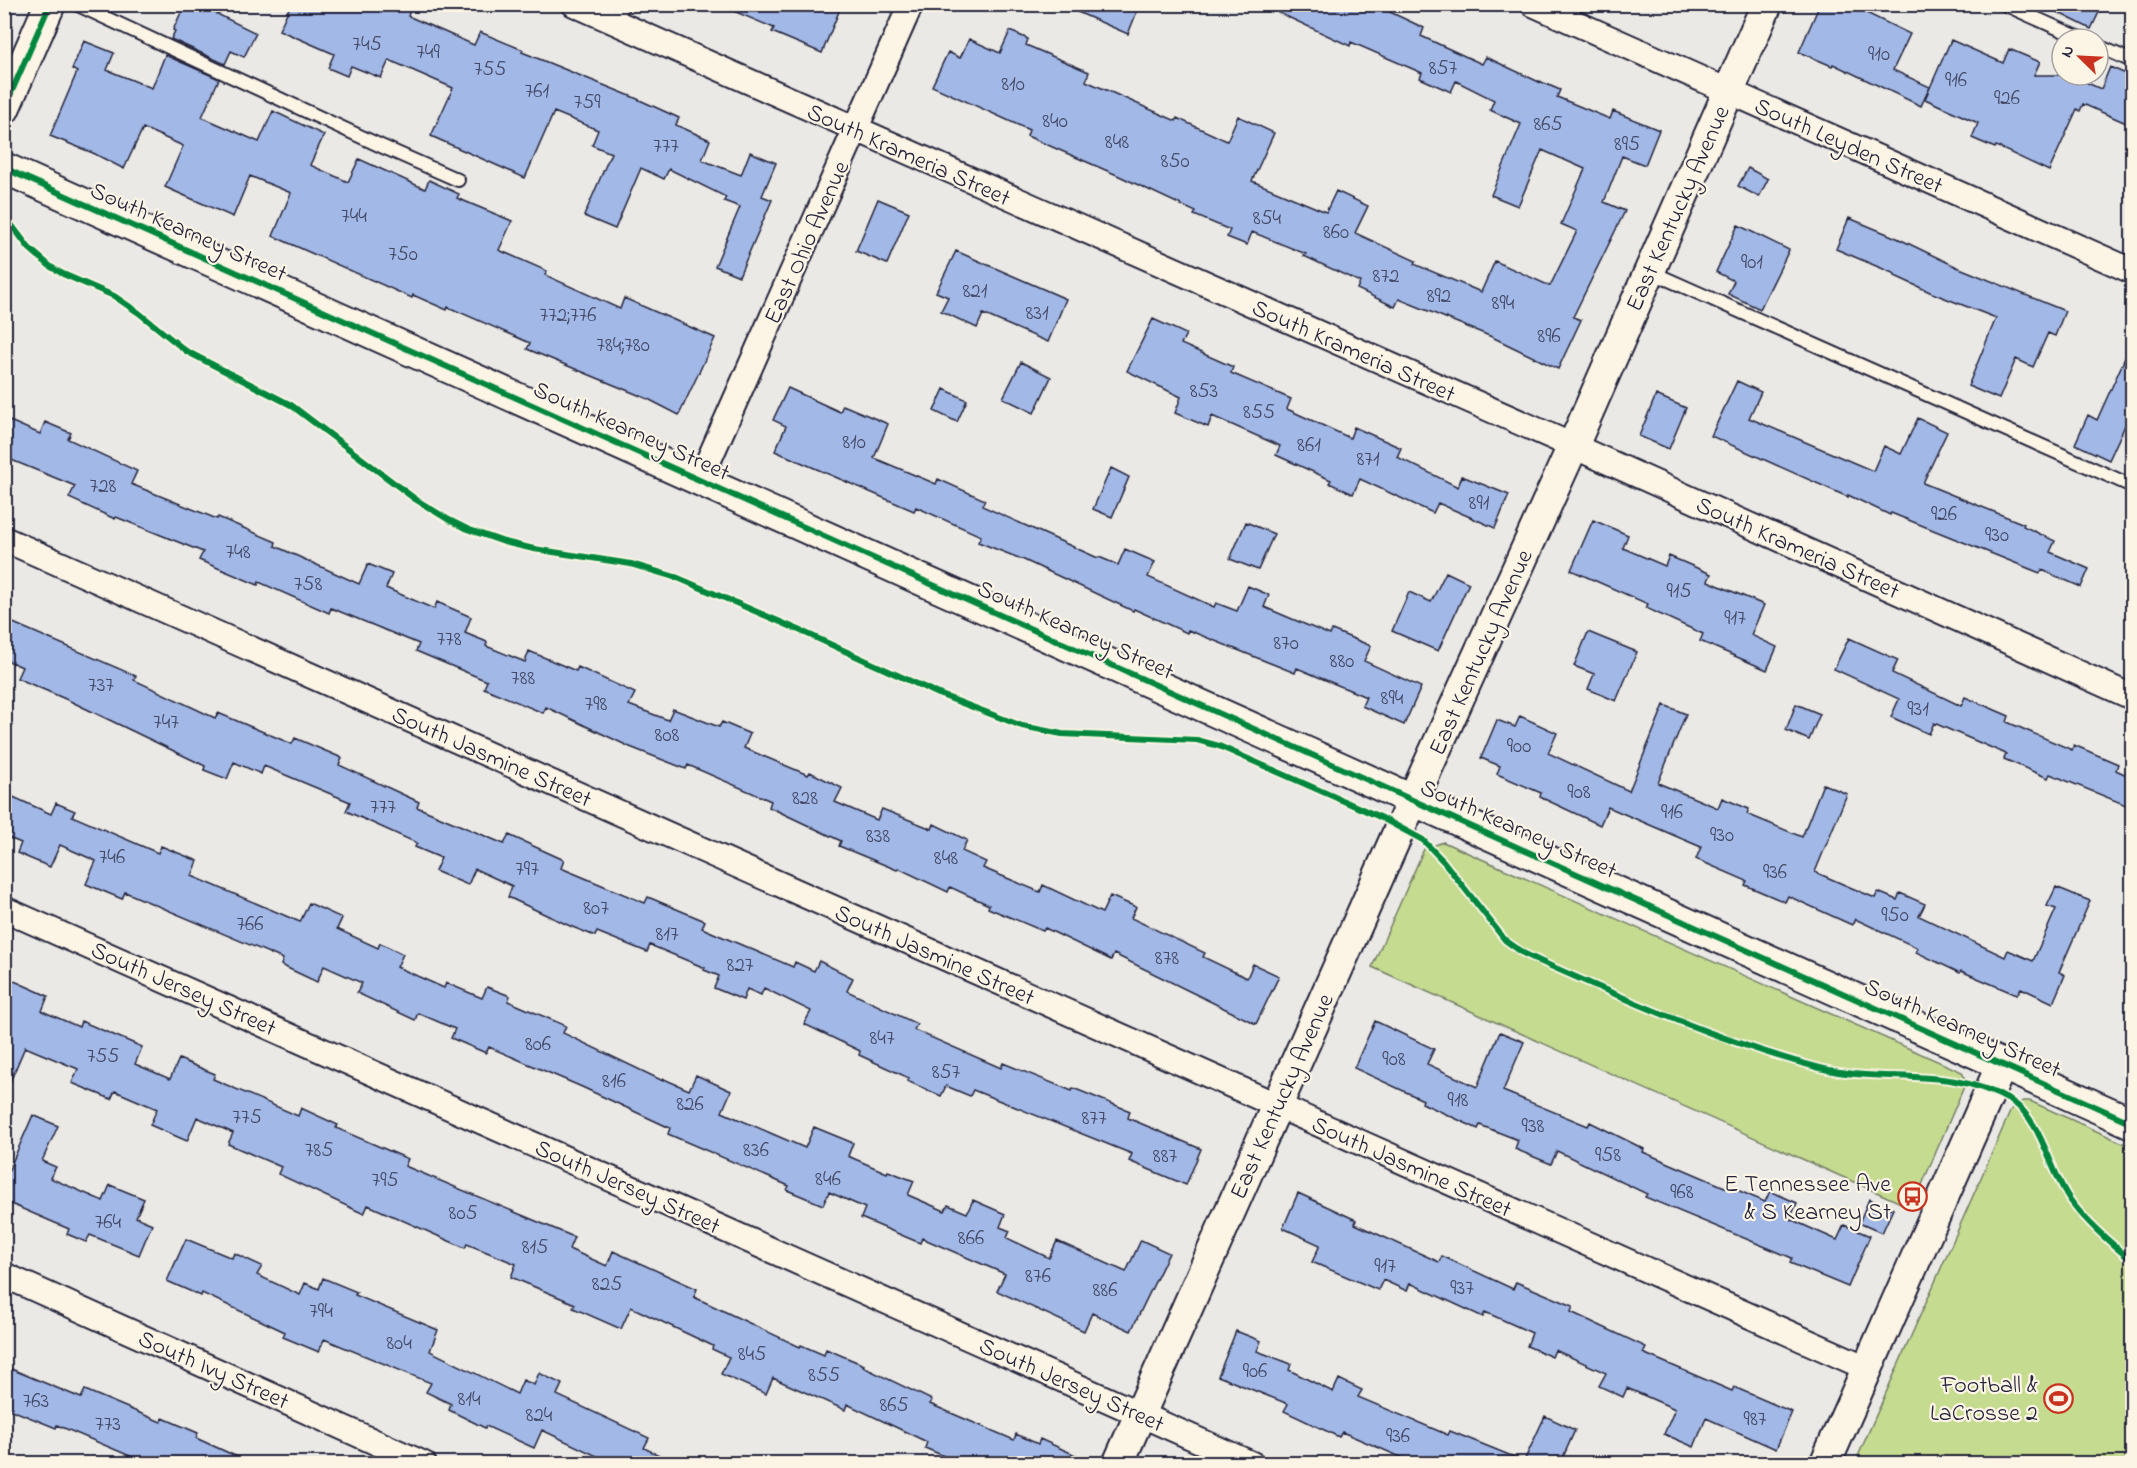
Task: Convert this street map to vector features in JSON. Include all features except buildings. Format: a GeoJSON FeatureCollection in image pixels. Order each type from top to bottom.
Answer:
{"type":"FeatureCollection","features":[{"type":"Feature","properties":{"kind":"street"},"geometry":{"type":"LineString","coordinates":[[4,109],[50,4]]}},
{"type":"Feature","properties":{"kind":"street","name":"South Krameria Street"},"geometry":{"type":"LineString","coordinates":[[574,4],[619,14],[855,130],[1573,446],[2133,697]]}},
{"type":"Feature","properties":{"kind":"street","name":"East Ohio Avenue"},"geometry":{"type":"LineString","coordinates":[[700,480],[911,4]]}},
{"type":"Feature","properties":{"kind":"street","name":"South Leyden Street"},"geometry":{"type":"LineString","coordinates":[[1533,4],[2133,271]]}},
{"type":"Feature","properties":{"kind":"street","name":"East Kentucky Avenue"},"geometry":{"type":"LineString","coordinates":[[1118,1464],[1573,446],[1767,4]]}},
{"type":"Feature","properties":{"kind":"street","name":"South Kearney Street"},"geometry":{"type":"LineString","coordinates":[[4,168],[2132,1121]]}},
{"type":"Feature","properties":{"kind":"street","name":"South Jasmine Street"},"geometry":{"type":"LineString","coordinates":[[4,539],[1867,1368]]}},
{"type":"Feature","properties":{"kind":"street","name":"South Jersey Street"},"geometry":{"type":"LineString","coordinates":[[4,909],[1252,1464]]}},
{"type":"Feature","properties":{"kind":"street"},"geometry":{"type":"LineString","coordinates":[[1825,1464],[2002,1064]]}},
{"type":"Feature","properties":{"kind":"street","name":"South Ivy Street"},"geometry":{"type":"LineString","coordinates":[[4,1275],[424,1464]]}},
{"type":"Feature","properties":{"kind":"lane"},"geometry":{"type":"LineString","coordinates":[[76,4],[458,180]]}},
{"type":"Feature","properties":{"kind":"lane"},"geometry":{"type":"LineString","coordinates":[[2004,4],[2055,27]]}},
{"type":"Feature","properties":{"kind":"lane"},"geometry":{"type":"LineString","coordinates":[[2110,51],[2133,61]]}},
{"type":"Feature","properties":{"kind":"lane"},"geometry":{"type":"LineString","coordinates":[[1649,271],[2133,486]]}},
{"type":"Feature","properties":{"kind":"green space"},"geometry":{"type":"Polygon","coordinates":[[[1443,842],[1962,1072],[1966,1082],[1912,1208],[1372,967],[1424,849],[1443,842]]]}},
{"type":"Feature","properties":{"kind":"green space"},"geometry":{"type":"Polygon","coordinates":[[[2023,1101],[2030,1101],[2132,1147],[2132,1463],[1855,1463],[2010,1112],[2015,1105],[2023,1101]]]}},
{"type":"Feature","properties":{"kind":"cycle path"},"geometry":{"type":"LineString","coordinates":[[4,109],[50,4]]}},
{"type":"Feature","properties":{"kind":"cycle path"},"geometry":{"type":"LineString","coordinates":[[4,168],[2132,1123]]}},
{"type":"Feature","properties":{"kind":"cycle path"},"geometry":{"type":"LineString","coordinates":[[4,215],[29,248],[51,267],[114,296],[186,351],[291,405],[415,499],[467,529],[504,542],[534,549],[631,564],[678,578],[941,695],[1022,726],[1062,734],[1197,740],[1219,746],[1380,817],[1423,840],[1444,862],[1505,940],[1523,953],[1544,963],[1680,1021],[1784,1058],[1844,1073],[1916,1077],[1964,1083],[2011,1101],[2031,1121],[2071,1201],[2092,1225],[2132,1261]]}},
{"type":"Feature","properties":{"kind":"place","name":"E Tennessee Ave & S Kearney St"},"geometry":{"type":"Point","coordinates":[1912,1197]}},
{"type":"Feature","properties":{"kind":"place","name":"Football & LaCrosse 2"},"geometry":{"type":"Point","coordinates":[2059,1398]}}]}
